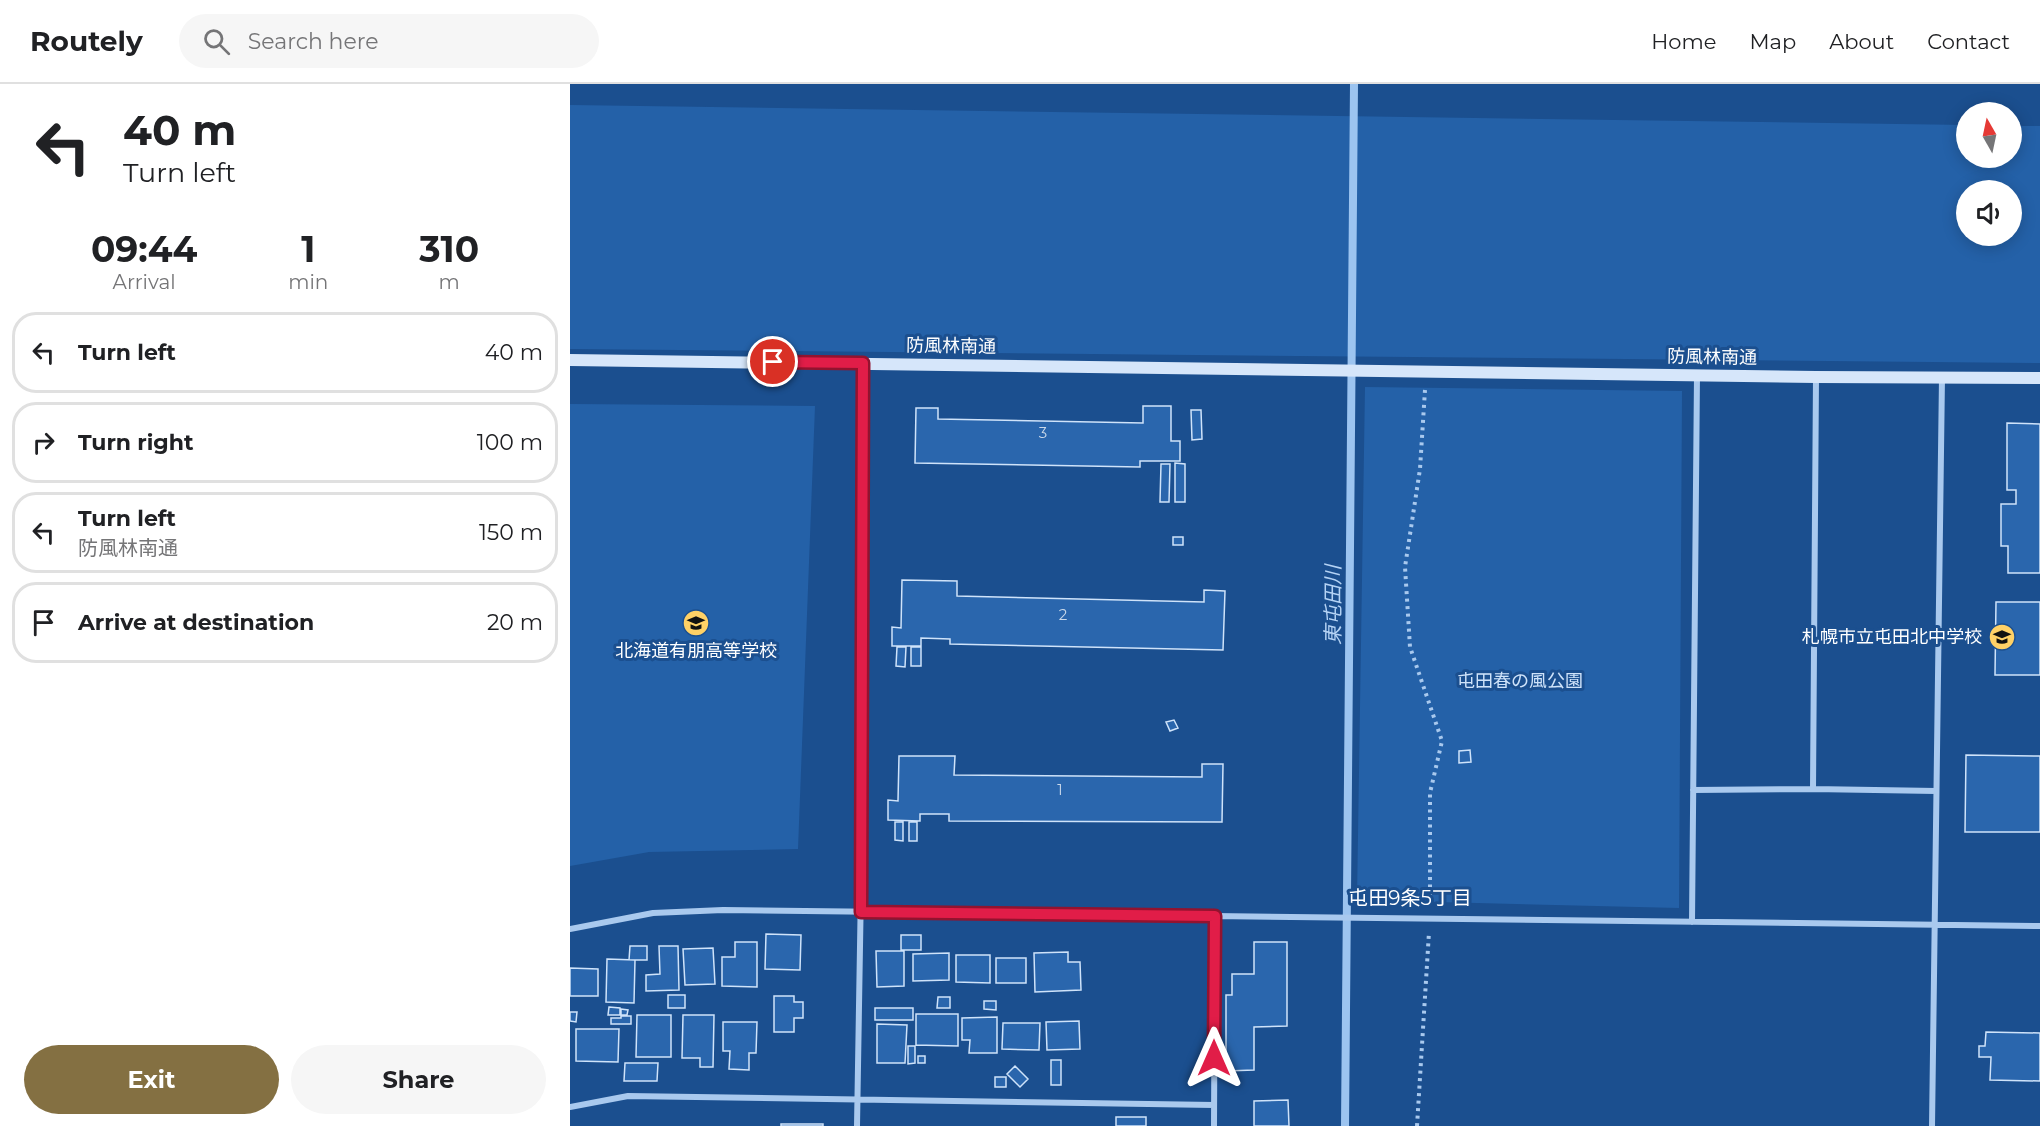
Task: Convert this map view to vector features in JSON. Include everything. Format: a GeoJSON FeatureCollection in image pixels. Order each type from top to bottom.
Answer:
{"type":"FeatureCollection","features":[{"type":"Feature","properties":{"kind":"street","name":"防風林南通"},"geometry":{"type":"LineString","coordinates":[[570,360],[2040,378]]}},
{"type":"Feature","properties":{"kind":"street"},"geometry":{"type":"LineString","coordinates":[[857,1126],[861,912],[863,363]]}},
{"type":"Feature","properties":{"kind":"street"},"geometry":{"type":"LineString","coordinates":[[1692,922],[1697,375]]}},
{"type":"Feature","properties":{"kind":"street"},"geometry":{"type":"LineString","coordinates":[[1813,789],[1816,377]]}},
{"type":"Feature","properties":{"kind":"street"},"geometry":{"type":"LineString","coordinates":[[1932,1126],[1942,377]]}},
{"type":"Feature","properties":{"kind":"street"},"geometry":{"type":"LineString","coordinates":[[1693,790],[1936,791]]}},
{"type":"Feature","properties":{"kind":"street"},"geometry":{"type":"LineString","coordinates":[[570,929],[653,913],[723,910],[2040,926]]}},
{"type":"Feature","properties":{"kind":"street"},"geometry":{"type":"LineString","coordinates":[[1214,1126],[1215,916]]}},
{"type":"Feature","properties":{"kind":"street"},"geometry":{"type":"LineString","coordinates":[[570,1107],[628,1096],[1214,1106]]}},
{"type":"Feature","properties":{"kind":"path"},"geometry":{"type":"LineString","coordinates":[[1425,383],[1420,469],[1405,567],[1410,648],[1443,741],[1431,793],[1430,900]]}},
{"type":"Feature","properties":{"kind":"path"},"geometry":{"type":"LineString","coordinates":[[1417,1126],[1429,931]]}},
{"type":"Feature","properties":{"kind":"green space"},"geometry":{"type":"Polygon","coordinates":[[[570,105],[1956,125],[1956,168],[2022,168],[2022,126],[2040,126],[2040,363],[570,349],[570,105]]]}},
{"type":"Feature","properties":{"kind":"green space","name":"屯田春の風公園"},"geometry":{"type":"Polygon","coordinates":[[[1365,387],[1682,391],[1679,908],[1357,900],[1365,387]]]}},
{"type":"Feature","properties":{"kind":"green space","name":"北海道有朋高等学校"},"geometry":{"type":"Polygon","coordinates":[[[570,404],[815,406],[798,849],[649,852],[570,866],[570,404]]]}},
{"type":"Feature","properties":{"kind":"building"},"geometry":{"type":"Polygon","coordinates":[[[1143,406],[1171,406],[1171,441],[1180,441],[1180,461],[1140,461],[1140,467],[915,463],[916,408],[938,408],[938,419],[1143,423],[1143,406]]]}},
{"type":"Feature","properties":{"kind":"building"},"geometry":{"type":"Polygon","coordinates":[[[1191,410],[1201,410],[1202,439],[1192,440],[1191,410]]]}},
{"type":"Feature","properties":{"kind":"building"},"geometry":{"type":"Polygon","coordinates":[[[2007,423],[2040,424],[2040,573],[2008,573],[2008,546],[2001,546],[2001,504],[2016,504],[2016,490],[2007,490],[2007,423]]]}},
{"type":"Feature","properties":{"kind":"building"},"geometry":{"type":"Polygon","coordinates":[[[1175,463],[1185,464],[1185,502],[1175,502],[1175,463]]]}},
{"type":"Feature","properties":{"kind":"building"},"geometry":{"type":"Polygon","coordinates":[[[1161,464],[1170,464],[1169,502],[1160,502],[1161,464]]]}},
{"type":"Feature","properties":{"kind":"building"},"geometry":{"type":"Polygon","coordinates":[[[1173,537],[1183,537],[1183,545],[1173,545],[1173,537]]]}},
{"type":"Feature","properties":{"kind":"building"},"geometry":{"type":"Polygon","coordinates":[[[902,580],[957,581],[957,596],[1204,602],[1204,590],[1225,591],[1223,650],[950,644],[950,639],[921,638],[921,646],[892,646],[892,627],[901,628],[902,580]]]}},
{"type":"Feature","properties":{"kind":"building"},"geometry":{"type":"Polygon","coordinates":[[[1996,602],[2040,602],[2040,675],[1995,675],[1996,602]]]}},
{"type":"Feature","properties":{"kind":"building"},"geometry":{"type":"Polygon","coordinates":[[[897,647],[906,647],[905,667],[896,666],[897,647]]]}},
{"type":"Feature","properties":{"kind":"building"},"geometry":{"type":"Polygon","coordinates":[[[911,647],[921,647],[921,666],[911,666],[911,647]]]}},
{"type":"Feature","properties":{"kind":"building"},"geometry":{"type":"Polygon","coordinates":[[[1174,720],[1178,728],[1170,731],[1166,722],[1174,720]]]}},
{"type":"Feature","properties":{"kind":"building"},"geometry":{"type":"Polygon","coordinates":[[[1470,750],[1471,762],[1459,763],[1459,751],[1470,750]]]}},
{"type":"Feature","properties":{"kind":"building"},"geometry":{"type":"Polygon","coordinates":[[[1966,755],[2040,756],[2040,832],[1965,832],[1966,755]]]}},
{"type":"Feature","properties":{"kind":"building"},"geometry":{"type":"Polygon","coordinates":[[[899,756],[955,756],[954,775],[1202,777],[1202,764],[1223,764],[1222,822],[949,821],[949,814],[920,814],[920,821],[888,820],[888,800],[898,801],[899,756]]]}},
{"type":"Feature","properties":{"kind":"building"},"geometry":{"type":"Polygon","coordinates":[[[895,822],[903,822],[903,841],[895,840],[895,822]]]}},
{"type":"Feature","properties":{"kind":"building"},"geometry":{"type":"Polygon","coordinates":[[[909,822],[917,822],[917,841],[909,841],[909,822]]]}},
{"type":"Feature","properties":{"kind":"building"},"geometry":{"type":"Polygon","coordinates":[[[766,934],[801,935],[800,970],[765,969],[766,934]]]}},
{"type":"Feature","properties":{"kind":"building"},"geometry":{"type":"Polygon","coordinates":[[[901,935],[921,935],[921,950],[901,950],[901,935]]]}},
{"type":"Feature","properties":{"kind":"building"},"geometry":{"type":"Polygon","coordinates":[[[735,942],[757,942],[757,987],[722,986],[722,957],[735,957],[735,942]]]}},
{"type":"Feature","properties":{"kind":"building"},"geometry":{"type":"Polygon","coordinates":[[[1254,942],[1287,942],[1287,1026],[1254,1027],[1254,1070],[1226,1071],[1226,995],[1232,995],[1232,974],[1254,974],[1254,942]]]}},
{"type":"Feature","properties":{"kind":"building"},"geometry":{"type":"Polygon","coordinates":[[[630,946],[647,946],[647,960],[629,960],[630,946]]]}},
{"type":"Feature","properties":{"kind":"building"},"geometry":{"type":"Polygon","coordinates":[[[659,946],[678,946],[679,990],[646,991],[646,975],[660,974],[659,946]]]}},
{"type":"Feature","properties":{"kind":"building"},"geometry":{"type":"Polygon","coordinates":[[[713,948],[715,984],[685,985],[683,949],[713,948]]]}},
{"type":"Feature","properties":{"kind":"building"},"geometry":{"type":"Polygon","coordinates":[[[876,951],[904,951],[904,986],[877,987],[876,951]]]}},
{"type":"Feature","properties":{"kind":"building"},"geometry":{"type":"Polygon","coordinates":[[[1068,952],[1068,962],[1080,962],[1081,990],[1035,992],[1034,953],[1068,952]]]}},
{"type":"Feature","properties":{"kind":"building"},"geometry":{"type":"Polygon","coordinates":[[[949,953],[949,980],[913,981],[913,954],[949,953]]]}},
{"type":"Feature","properties":{"kind":"building"},"geometry":{"type":"Polygon","coordinates":[[[956,955],[990,955],[990,983],[956,982],[956,955]]]}},
{"type":"Feature","properties":{"kind":"building"},"geometry":{"type":"Polygon","coordinates":[[[996,958],[1026,958],[1026,983],[996,983],[996,958]]]}},
{"type":"Feature","properties":{"kind":"building"},"geometry":{"type":"Polygon","coordinates":[[[607,959],[635,960],[634,1003],[606,1002],[607,959]]]}},
{"type":"Feature","properties":{"kind":"building"},"geometry":{"type":"Polygon","coordinates":[[[570,968],[598,969],[598,996],[570,996],[570,968]]]}},
{"type":"Feature","properties":{"kind":"building"},"geometry":{"type":"Polygon","coordinates":[[[668,995],[685,995],[685,1008],[668,1008],[668,995]]]}},
{"type":"Feature","properties":{"kind":"building"},"geometry":{"type":"Polygon","coordinates":[[[774,996],[794,996],[794,1002],[803,1002],[803,1018],[794,1018],[794,1032],[774,1032],[774,996]]]}},
{"type":"Feature","properties":{"kind":"building"},"geometry":{"type":"Polygon","coordinates":[[[938,997],[950,997],[950,1008],[937,1008],[938,997]]]}},
{"type":"Feature","properties":{"kind":"building"},"geometry":{"type":"Polygon","coordinates":[[[984,1001],[996,1001],[996,1010],[984,1009],[984,1001]]]}},
{"type":"Feature","properties":{"kind":"building"},"geometry":{"type":"Polygon","coordinates":[[[609,1007],[620,1008],[620,1015],[608,1015],[609,1007]]]}},
{"type":"Feature","properties":{"kind":"building"},"geometry":{"type":"Polygon","coordinates":[[[875,1008],[913,1008],[913,1020],[875,1020],[875,1008]]]}},
{"type":"Feature","properties":{"kind":"building"},"geometry":{"type":"Polygon","coordinates":[[[621,1009],[628,1010],[627,1015],[621,1015],[621,1009]]]}},
{"type":"Feature","properties":{"kind":"building"},"geometry":{"type":"Polygon","coordinates":[[[570,1012],[577,1012],[576,1022],[570,1021],[570,1012]]]}},
{"type":"Feature","properties":{"kind":"building"},"geometry":{"type":"Polygon","coordinates":[[[916,1014],[958,1014],[958,1046],[916,1045],[916,1014]]]}},
{"type":"Feature","properties":{"kind":"building"},"geometry":{"type":"Polygon","coordinates":[[[637,1015],[671,1015],[671,1057],[636,1057],[637,1015]]]}},
{"type":"Feature","properties":{"kind":"building"},"geometry":{"type":"Polygon","coordinates":[[[683,1015],[714,1015],[713,1067],[700,1067],[700,1058],[682,1058],[683,1015]]]}},
{"type":"Feature","properties":{"kind":"building"},"geometry":{"type":"Polygon","coordinates":[[[621,1016],[631,1016],[631,1024],[611,1024],[611,1018],[621,1018],[621,1016]]]}},
{"type":"Feature","properties":{"kind":"building"},"geometry":{"type":"Polygon","coordinates":[[[997,1017],[997,1053],[969,1053],[970,1040],[962,1040],[962,1018],[997,1017]]]}},
{"type":"Feature","properties":{"kind":"building"},"geometry":{"type":"Polygon","coordinates":[[[1079,1021],[1080,1049],[1047,1050],[1046,1022],[1079,1021]]]}},
{"type":"Feature","properties":{"kind":"building"},"geometry":{"type":"Polygon","coordinates":[[[723,1022],[757,1022],[756,1053],[749,1053],[749,1070],[729,1069],[730,1051],[723,1051],[723,1022]]]}},
{"type":"Feature","properties":{"kind":"building"},"geometry":{"type":"Polygon","coordinates":[[[1003,1023],[1040,1023],[1039,1050],[1002,1049],[1003,1023]]]}},
{"type":"Feature","properties":{"kind":"building"},"geometry":{"type":"Polygon","coordinates":[[[877,1024],[907,1025],[905,1063],[877,1063],[877,1024]]]}},
{"type":"Feature","properties":{"kind":"building"},"geometry":{"type":"Polygon","coordinates":[[[576,1029],[619,1029],[618,1062],[576,1061],[576,1029]]]}},
{"type":"Feature","properties":{"kind":"building"},"geometry":{"type":"Polygon","coordinates":[[[1986,1032],[2040,1033],[2040,1081],[1990,1080],[1991,1057],[1979,1057],[1979,1046],[1985,1046],[1986,1032]]]}},
{"type":"Feature","properties":{"kind":"building"},"geometry":{"type":"Polygon","coordinates":[[[908,1046],[915,1046],[915,1063],[908,1064],[908,1046]]]}},
{"type":"Feature","properties":{"kind":"building"},"geometry":{"type":"Polygon","coordinates":[[[918,1056],[925,1056],[925,1063],[918,1063],[918,1056]]]}},
{"type":"Feature","properties":{"kind":"building"},"geometry":{"type":"Polygon","coordinates":[[[1051,1060],[1061,1060],[1061,1085],[1051,1085],[1051,1060]]]}},
{"type":"Feature","properties":{"kind":"building"},"geometry":{"type":"Polygon","coordinates":[[[625,1063],[658,1063],[657,1081],[624,1081],[625,1063]]]}},
{"type":"Feature","properties":{"kind":"building"},"geometry":{"type":"Polygon","coordinates":[[[1015,1066],[1028,1079],[1020,1087],[1007,1074],[1015,1066]]]}},
{"type":"Feature","properties":{"kind":"building"},"geometry":{"type":"Polygon","coordinates":[[[995,1077],[1006,1077],[1006,1087],[995,1087],[995,1077]]]}},
{"type":"Feature","properties":{"kind":"building"},"geometry":{"type":"Polygon","coordinates":[[[1288,1100],[1289,1126],[1254,1126],[1254,1101],[1288,1100]]]}},
{"type":"Feature","properties":{"kind":"building"},"geometry":{"type":"Polygon","coordinates":[[[1116,1117],[1146,1117],[1146,1126],[1116,1126],[1116,1117]]]}},
{"type":"Feature","properties":{"kind":"building"},"geometry":{"type":"Polygon","coordinates":[[[781,1124],[823,1124],[823,1126],[781,1126],[781,1124]]]}},
{"type":"Feature","properties":{"kind":"waterway","name":"東屯田川"},"geometry":{"type":"LineString","coordinates":[[1345,1126],[1354,84]]}},
{"type":"Feature","properties":{"kind":"place","name":"北海道有朋高等学校"},"geometry":{"type":"Point","coordinates":[696,623]}},
{"type":"Feature","properties":{"kind":"place","name":"札幌市立屯田北中学校"},"geometry":{"type":"Point","coordinates":[2002,637]}},
{"type":"Feature","properties":{"kind":"district","name":"屯田9条5丁目"},"geometry":{"type":"Point","coordinates":[1410,898]}},
{"type":"Feature","properties":{"kind":"route"},"geometry":{"type":"LineString","coordinates":[[773,362],[863,363],[861,912],[1215,916],[1214,1058]]}}]}
